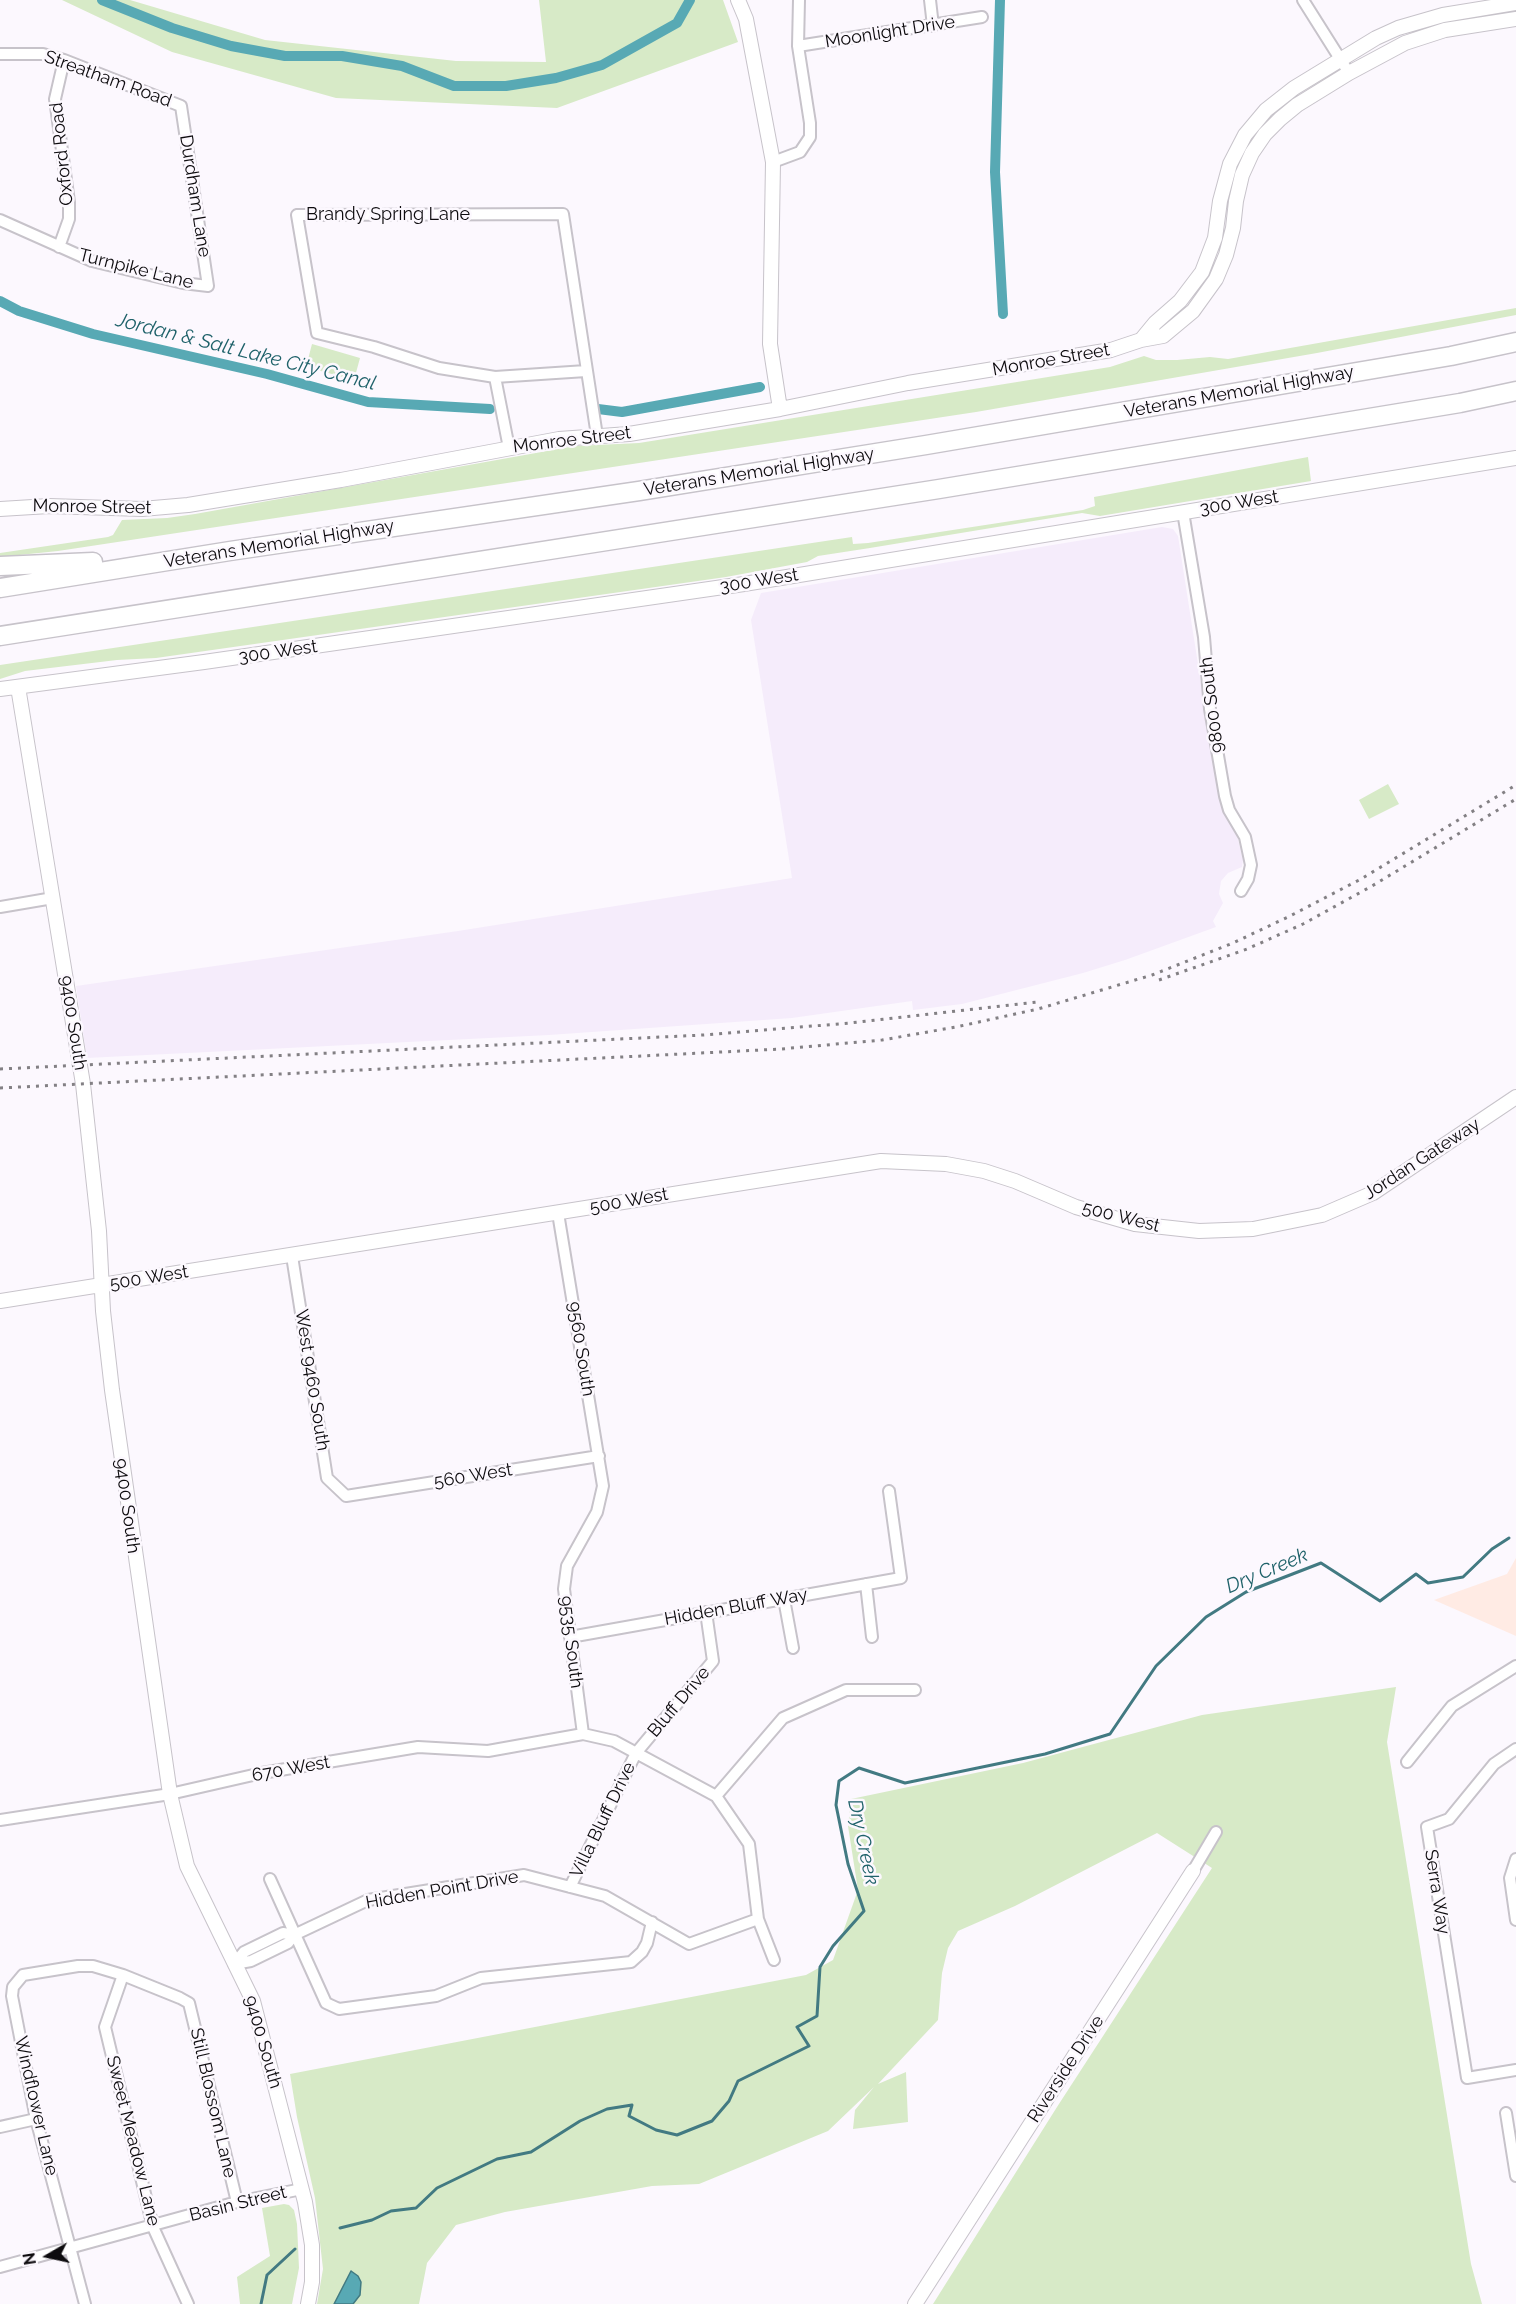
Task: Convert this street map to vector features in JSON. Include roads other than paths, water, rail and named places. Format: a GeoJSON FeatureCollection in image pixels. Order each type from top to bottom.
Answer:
{"type":"FeatureCollection","features":[{"type":"Feature","properties":{"kind":"highway","name":"Veterans Memorial Highway"},"geometry":{"type":"LineString","coordinates":[[0,588],[926,445],[1451,356],[1516,342]]}},
{"type":"Feature","properties":{"kind":"highway"},"geometry":{"type":"LineString","coordinates":[[0,636],[939,489],[1460,403],[1516,391]]}},
{"type":"Feature","properties":{"kind":"highway"},"geometry":{"type":"LineString","coordinates":[[0,566],[114,561],[230,551]]}},
{"type":"Feature","properties":{"kind":"street"},"geometry":{"type":"LineString","coordinates":[[738,0],[746,19],[773,162],[770,344],[780,409]]}},
{"type":"Feature","properties":{"kind":"street"},"geometry":{"type":"LineString","coordinates":[[773,162],[800,152],[810,137],[809,114],[798,46],[799,0]]}},
{"type":"Feature","properties":{"kind":"street"},"geometry":{"type":"LineString","coordinates":[[930,0],[933,26]]}},
{"type":"Feature","properties":{"kind":"street"},"geometry":{"type":"LineString","coordinates":[[1303,0],[1349,73]]}},
{"type":"Feature","properties":{"kind":"street","name":"Monroe Street"},"geometry":{"type":"LineString","coordinates":[[1141,340],[1155,323],[1180,301],[1202,272],[1215,238],[1224,182],[1230,164],[1245,135],[1266,110],[1340,59],[1376,38],[1421,20],[1516,3]]}},
{"type":"Feature","properties":{"kind":"street","name":"Moonlight Drive"},"geometry":{"type":"LineString","coordinates":[[798,46],[982,17]]}},
{"type":"Feature","properties":{"kind":"street","name":"Monroe Street"},"geometry":{"type":"LineString","coordinates":[[0,509],[49,506],[118,510],[176,507],[341,480],[559,439],[628,434],[780,409],[908,383],[1112,350],[1141,340],[1162,336],[1178,325],[1206,296],[1216,279],[1226,255],[1233,228],[1242,176],[1252,153],[1265,134],[1297,105],[1387,51],[1424,36],[1516,19]]}},
{"type":"Feature","properties":{"kind":"street","name":"Streatham Road"},"geometry":{"type":"LineString","coordinates":[[0,54],[43,54],[64,60],[180,106]]}},
{"type":"Feature","properties":{"kind":"street","name":"Oxford Road"},"geometry":{"type":"LineString","coordinates":[[58,247],[69,219],[69,202],[55,99],[64,60]]}},
{"type":"Feature","properties":{"kind":"street","name":"Durdham Lane"},"geometry":{"type":"LineString","coordinates":[[180,106],[208,286]]}},
{"type":"Feature","properties":{"kind":"street","name":"Brandy Spring Lane"},"geometry":{"type":"LineString","coordinates":[[495,376],[439,368],[374,347],[317,333],[297,215],[563,214],[586,371]]}},
{"type":"Feature","properties":{"kind":"street","name":"Turnpike Lane"},"geometry":{"type":"LineString","coordinates":[[0,220],[92,261],[183,283],[208,286]]}},
{"type":"Feature","properties":{"kind":"street"},"geometry":{"type":"LineString","coordinates":[[509,448],[495,376],[586,371],[597,436]]}},
{"type":"Feature","properties":{"kind":"street","name":"300 West"},"geometry":{"type":"LineString","coordinates":[[0,689],[204,663],[744,584],[1516,458]]}},
{"type":"Feature","properties":{"kind":"street","name":"9800 South"},"geometry":{"type":"LineString","coordinates":[[1183,512],[1204,637],[1210,709],[1225,796],[1229,810],[1245,837],[1251,865],[1248,879],[1241,891]]}},
{"type":"Feature","properties":{"kind":"street","name":"9400 South"},"geometry":{"type":"LineString","coordinates":[[18,687],[83,1084],[99,1231],[103,1311],[119,1451],[170,1794],[187,1866],[234,1964],[246,1982],[253,2001],[302,2189],[312,2245],[312,2282],[308,2304]]}},
{"type":"Feature","properties":{"kind":"street"},"geometry":{"type":"LineString","coordinates":[[0,907],[52,898]]}},
{"type":"Feature","properties":{"kind":"street","name":"Jordan Gateway"},"geometry":{"type":"LineString","coordinates":[[1253,1229],[1322,1215],[1373,1193],[1516,1097]]}},
{"type":"Feature","properties":{"kind":"street","name":"500 West"},"geometry":{"type":"LineString","coordinates":[[0,1301],[860,1164],[914,1161],[984,1171],[1015,1181],[1076,1207],[1135,1224],[1199,1231],[1253,1229]]}},
{"type":"Feature","properties":{"kind":"street","name":"9560 South"},"geometry":{"type":"LineString","coordinates":[[558,1213],[603,1486]]}},
{"type":"Feature","properties":{"kind":"street","name":"West 9460 South"},"geometry":{"type":"LineString","coordinates":[[292,1256],[327,1478],[346,1496]]}},
{"type":"Feature","properties":{"kind":"street","name":"560 West"},"geometry":{"type":"LineString","coordinates":[[346,1496],[599,1456]]}},
{"type":"Feature","properties":{"kind":"street","name":"9535 South"},"geometry":{"type":"LineString","coordinates":[[583,1734],[564,1589],[567,1566],[597,1512],[603,1486]]}},
{"type":"Feature","properties":{"kind":"street","name":"Hidden Bluff Way"},"geometry":{"type":"LineString","coordinates":[[570,1636],[901,1578],[889,1491]]}},
{"type":"Feature","properties":{"kind":"street"},"geometry":{"type":"LineString","coordinates":[[866,1584],[872,1637]]}},
{"type":"Feature","properties":{"kind":"street"},"geometry":{"type":"LineString","coordinates":[[784,1599],[793,1648]]}},
{"type":"Feature","properties":{"kind":"street","name":"Bluff Drive"},"geometry":{"type":"LineString","coordinates":[[636,1753],[713,1661],[706,1612]]}},
{"type":"Feature","properties":{"kind":"street"},"geometry":{"type":"LineString","coordinates":[[1407,1762],[1452,1706],[1516,1666]]}},
{"type":"Feature","properties":{"kind":"street"},"geometry":{"type":"LineString","coordinates":[[716,1796],[783,1718],[846,1690],[915,1690]]}},
{"type":"Feature","properties":{"kind":"street"},"geometry":{"type":"LineString","coordinates":[[583,1734],[614,1741],[716,1796],[749,1844],[758,1919],[774,1960]]}},
{"type":"Feature","properties":{"kind":"street","name":"670 West"},"geometry":{"type":"LineString","coordinates":[[0,1820],[170,1794],[262,1773],[418,1747],[489,1751],[583,1734]]}},
{"type":"Feature","properties":{"kind":"street","name":"Serra Way"},"geometry":{"type":"LineString","coordinates":[[1516,1749],[1494,1764],[1449,1819],[1427,1827],[1467,2078],[1516,2070]]}},
{"type":"Feature","properties":{"kind":"street","name":"Villa Bluff Drive"},"geometry":{"type":"LineString","coordinates":[[570,1887],[636,1753]]}},
{"type":"Feature","properties":{"kind":"street","name":"Riverside Drive"},"geometry":{"type":"LineString","coordinates":[[915,2304],[1216,1833]]}},
{"type":"Feature","properties":{"kind":"street"},"geometry":{"type":"LineString","coordinates":[[1516,1859],[1510,1878],[1516,1920]]}},
{"type":"Feature","properties":{"kind":"street","name":"Hidden Point Drive"},"geometry":{"type":"LineString","coordinates":[[234,1964],[249,1962],[288,1943],[294,1935],[368,1900],[524,1875],[605,1896],[689,1944],[758,1919]]}},
{"type":"Feature","properties":{"kind":"street"},"geometry":{"type":"LineString","coordinates":[[270,1879],[326,2003],[339,2009],[436,1996],[481,1978],[631,1962],[642,1952],[647,1943],[652,1922]]}},
{"type":"Feature","properties":{"kind":"street","name":"Windflower Lane"},"geometry":{"type":"LineString","coordinates":[[85,2304],[72,2247],[36,2119],[12,1996],[13,1987],[16,1980],[30,1973],[78,1966],[99,1967],[189,2003]]}},
{"type":"Feature","properties":{"kind":"street","name":"Sweet Meadow Lane"},"geometry":{"type":"LineString","coordinates":[[123,1975],[105,2027],[153,2227],[188,2304]]}},
{"type":"Feature","properties":{"kind":"street","name":"Still Blossom Lane"},"geometry":{"type":"LineString","coordinates":[[189,2003],[237,2202]]}},
{"type":"Feature","properties":{"kind":"street"},"geometry":{"type":"LineString","coordinates":[[1506,2113],[1516,2176]]}},
{"type":"Feature","properties":{"kind":"street"},"geometry":{"type":"LineString","coordinates":[[0,2127],[36,2119]]}},
{"type":"Feature","properties":{"kind":"street","name":"Basin Street"},"geometry":{"type":"LineString","coordinates":[[0,2267],[153,2227],[237,2202],[302,2189]]}},
{"type":"Feature","properties":{"kind":"water"},"geometry":{"type":"Polygon","coordinates":[[[351,2271],[358,2276],[361,2282],[360,2295],[353,2304],[334,2304],[351,2271]]]}},
{"type":"Feature","properties":{"kind":"waterway"},"geometry":{"type":"LineString","coordinates":[[102,0],[172,28],[231,46],[285,56],[342,56],[402,66],[454,86],[506,86],[556,78],[602,65],[677,23],[690,0]]}},
{"type":"Feature","properties":{"kind":"waterway","name":"Jordan & Salt Lake City Canal"},"geometry":{"type":"LineString","coordinates":[[1000,0],[995,172],[1003,314]]}},
{"type":"Feature","properties":{"kind":"waterway","name":"Jordan & Salt Lake City Canal"},"geometry":{"type":"LineString","coordinates":[[0,301],[19,311],[93,334],[267,374],[368,402],[490,409]]}},
{"type":"Feature","properties":{"kind":"waterway","name":"Jordan & Salt Lake City Canal"},"geometry":{"type":"LineString","coordinates":[[598,409],[622,412],[760,387]]}},
{"type":"Feature","properties":{"kind":"waterway","name":"Dry Creek"},"geometry":{"type":"LineString","coordinates":[[340,2228],[372,2220],[391,2211],[416,2208],[437,2188],[497,2159],[531,2152],[580,2121],[607,2109],[632,2105],[629,2116],[656,2130],[677,2135],[712,2121],[729,2101],[738,2081],[809,2046],[797,2027],[817,2016],[820,1967],[833,1946],[864,1911],[848,1864],[836,1805],[839,1781],[859,1768],[905,1783],[1045,1754],[1110,1734],[1156,1666],[1206,1617],[1246,1592],[1321,1563],[1380,1601],[1416,1574],[1428,1583],[1463,1577],[1492,1549],[1509,1538]]}},
{"type":"Feature","properties":{"kind":"waterway","name":"Dry Creek"},"geometry":{"type":"LineString","coordinates":[[261,2304],[267,2275],[295,2249]]}},
{"type":"Feature","properties":{"kind":"railway"},"geometry":{"type":"LineString","coordinates":[[0,1088],[781,1049],[882,1040],[956,1027],[1038,1009],[1152,975],[1233,943],[1361,879],[1516,785]]}},
{"type":"Feature","properties":{"kind":"railway"},"geometry":{"type":"LineString","coordinates":[[1159,980],[1247,949],[1303,924],[1372,886],[1516,799]]}},
{"type":"Feature","properties":{"kind":"railway"},"geometry":{"type":"LineString","coordinates":[[0,1069],[703,1035],[850,1023],[1038,1002]]}}]}
